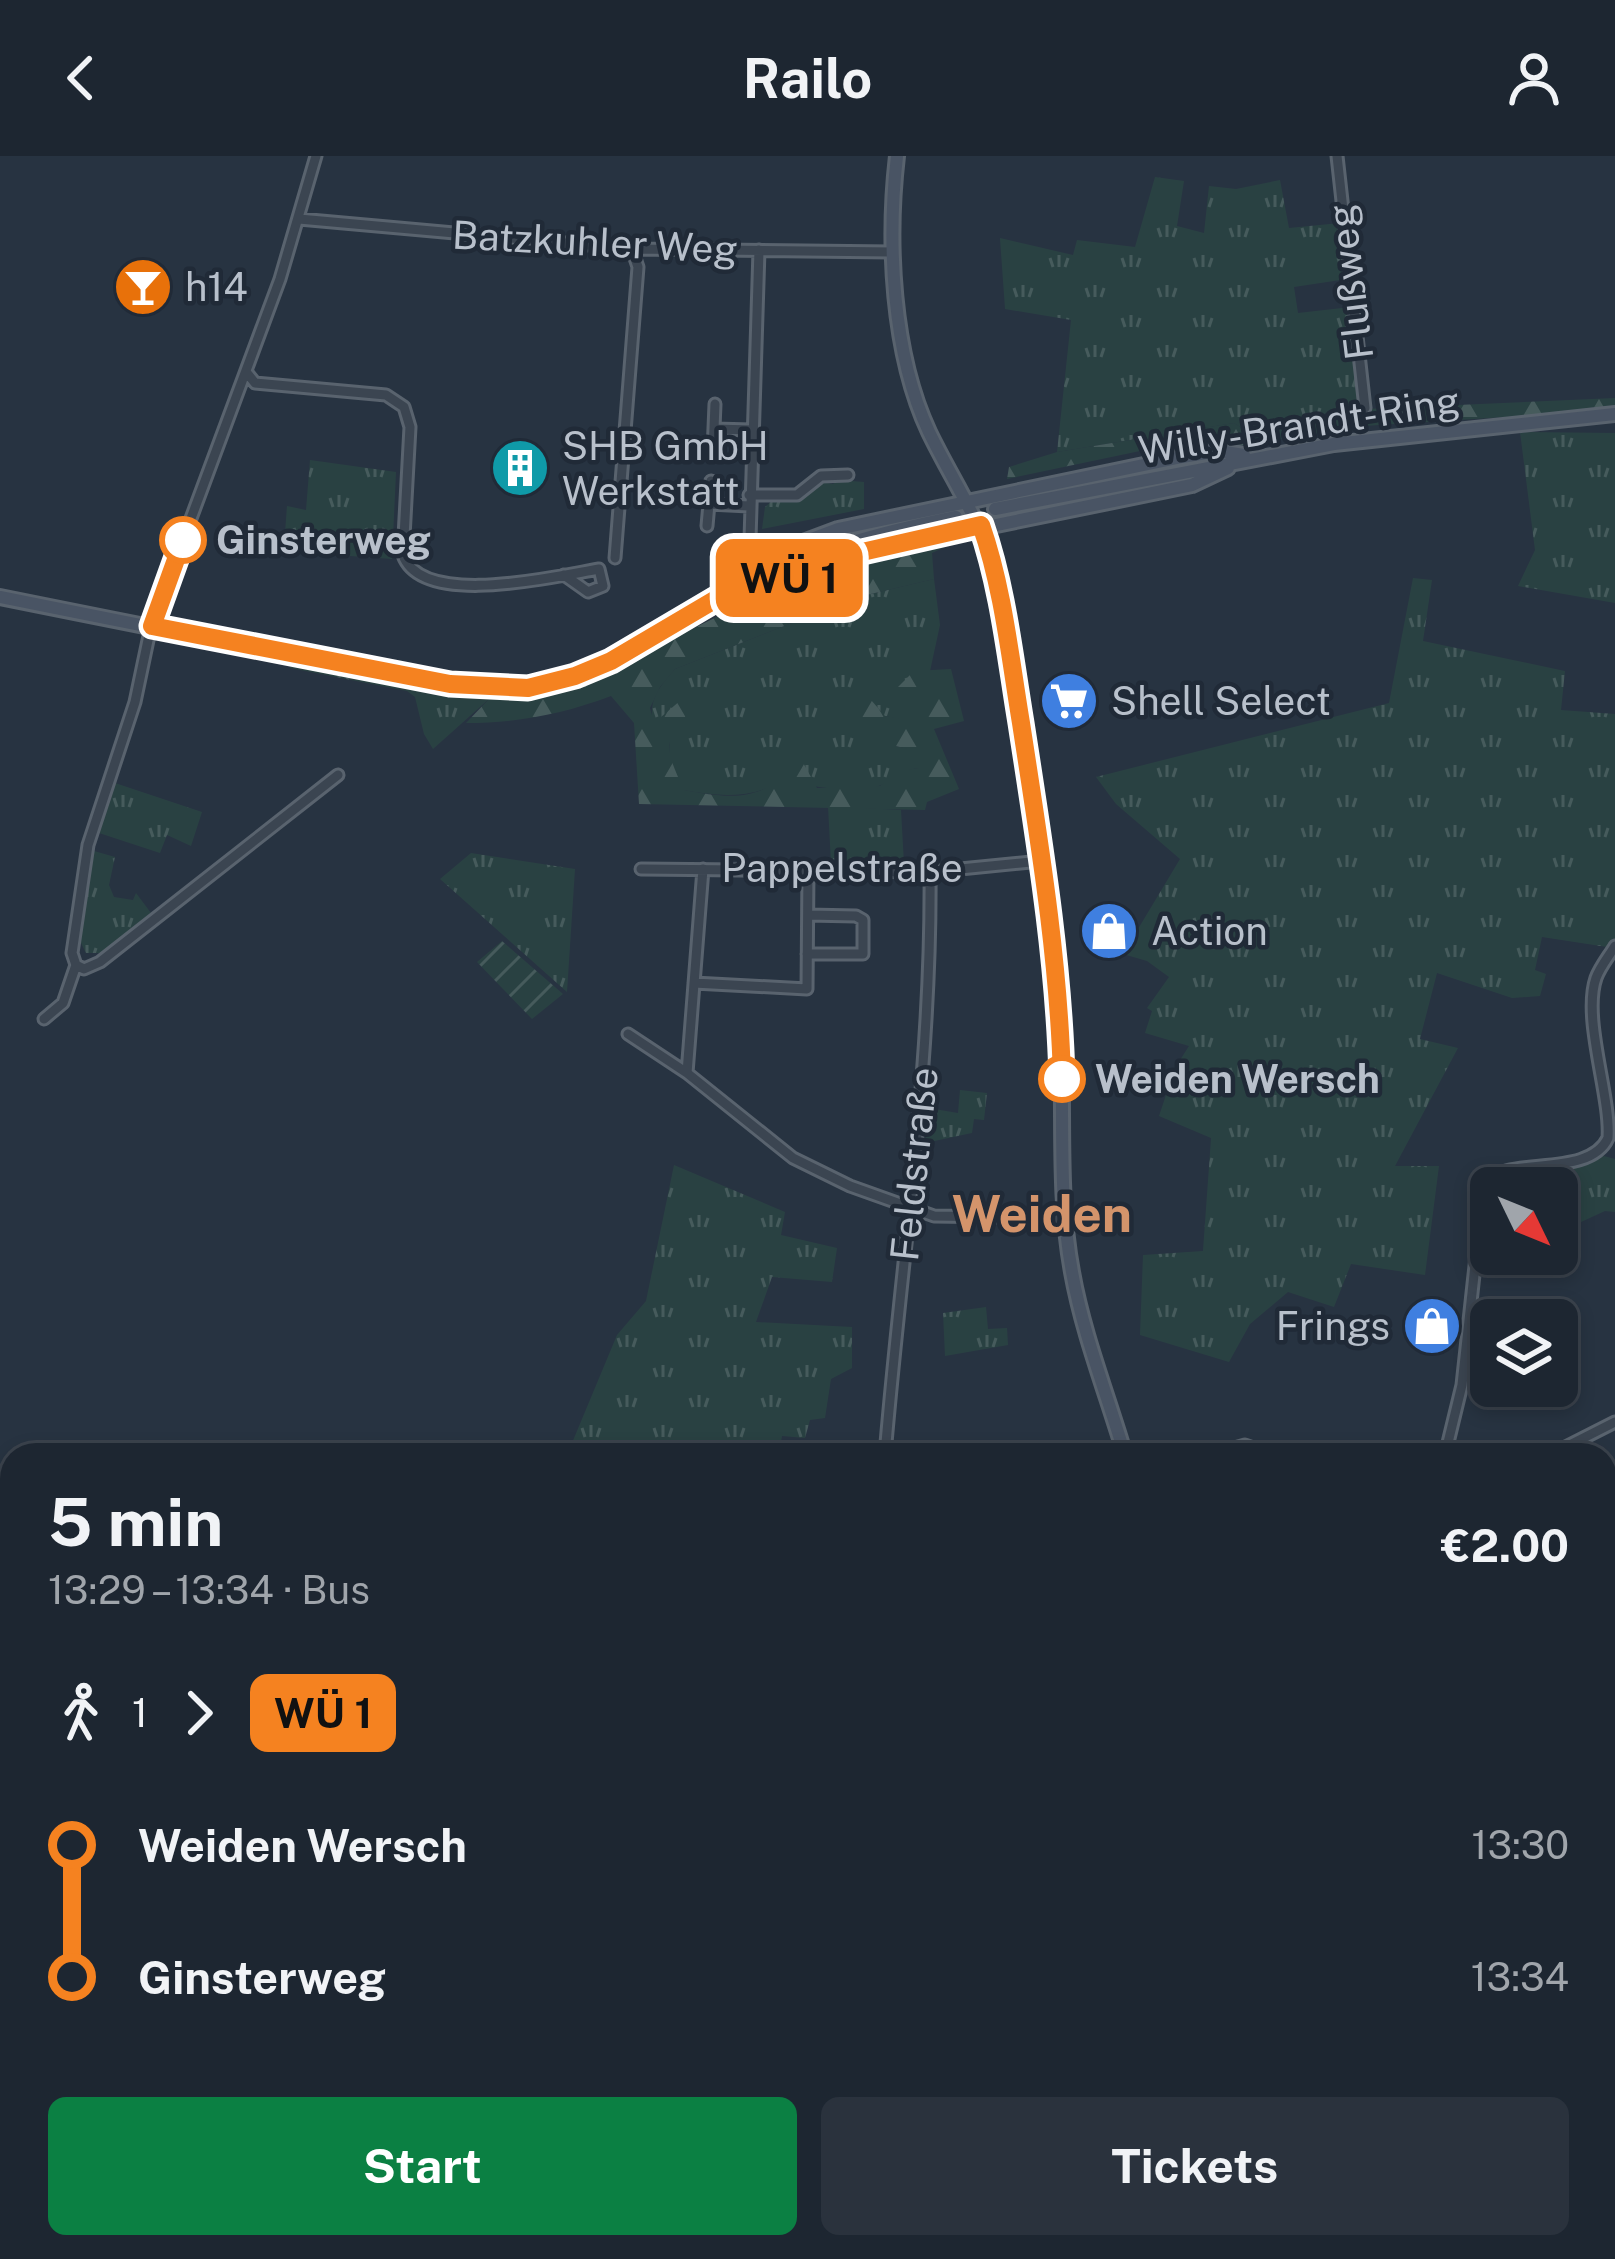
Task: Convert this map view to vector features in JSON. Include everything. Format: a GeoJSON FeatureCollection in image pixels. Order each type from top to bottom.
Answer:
{"type":"FeatureCollection","features":[{"type":"Feature","properties":{"kind":"main road"},"geometry":{"type":"LineString","coordinates":[[897,156],[892,252],[909,374],[919,406],[981,525],[999,593],[1041,862],[1060,1024],[1064,1218],[1079,1307],[1121,1443]]}},
{"type":"Feature","properties":{"kind":"main road","name":"Willy-Brandt-Ring"},"geometry":{"type":"LineString","coordinates":[[995,509],[1251,458],[1403,434],[1615,414]]}},
{"type":"Feature","properties":{"kind":"main road"},"geometry":{"type":"LineString","coordinates":[[713,601],[761,562],[798,544],[875,519],[1217,451],[1251,458]]}},
{"type":"Feature","properties":{"kind":"main road"},"geometry":{"type":"LineString","coordinates":[[728,592],[761,588],[849,555],[1192,484],[1251,458]]}},
{"type":"Feature","properties":{"kind":"main road"},"geometry":{"type":"LineString","coordinates":[[0,597],[450,684],[512,690],[546,685],[593,669],[728,592],[836,544],[956,517]]}},
{"type":"Feature","properties":{"kind":"street"},"geometry":{"type":"LineString","coordinates":[[44,1019],[63,1003],[76,965],[72,953],[88,845],[135,702],[152,626],[247,373],[316,156]]}},
{"type":"Feature","properties":{"kind":"street","name":"Flußweg"},"geometry":{"type":"LineString","coordinates":[[1337,156],[1365,408]]}},
{"type":"Feature","properties":{"kind":"street","name":"Batzkuhler Weg"},"geometry":{"type":"LineString","coordinates":[[299,219],[632,249],[892,252]]}},
{"type":"Feature","properties":{"kind":"street"},"geometry":{"type":"LineString","coordinates":[[615,558],[638,267],[632,249]]}},
{"type":"Feature","properties":{"kind":"street"},"geometry":{"type":"LineString","coordinates":[[750,538],[759,250]]}},
{"type":"Feature","properties":{"kind":"street"},"geometry":{"type":"LineString","coordinates":[[247,373],[255,383],[386,395],[404,407],[410,432],[403,555],[412,569],[432,578],[478,586],[564,575]]}},
{"type":"Feature","properties":{"kind":"street"},"geometry":{"type":"LineString","coordinates":[[713,452],[715,404]]}},
{"type":"Feature","properties":{"kind":"street"},"geometry":{"type":"LineString","coordinates":[[714,429],[752,430]]}},
{"type":"Feature","properties":{"kind":"street"},"geometry":{"type":"LineString","coordinates":[[709,504],[797,495],[821,476],[848,475]]}},
{"type":"Feature","properties":{"kind":"street"},"geometry":{"type":"LineString","coordinates":[[707,526],[711,481]]}},
{"type":"Feature","properties":{"kind":"street"},"geometry":{"type":"LineString","coordinates":[[76,965],[84,969],[100,962],[338,775]]}},
{"type":"Feature","properties":{"kind":"street","name":"Pappelstraße"},"geometry":{"type":"LineString","coordinates":[[641,869],[930,872],[1041,862]]}},
{"type":"Feature","properties":{"kind":"street"},"geometry":{"type":"LineString","coordinates":[[687,1073],[703,869]]}},
{"type":"Feature","properties":{"kind":"street"},"geometry":{"type":"LineString","coordinates":[[694,983],[807,989],[808,870]]}},
{"type":"Feature","properties":{"kind":"street","name":"Feldstraße"},"geometry":{"type":"LineString","coordinates":[[885,1443],[930,1002],[930,872]]}},
{"type":"Feature","properties":{"kind":"street"},"geometry":{"type":"LineString","coordinates":[[807,954],[862,954],[863,920],[808,915]]}},
{"type":"Feature","properties":{"kind":"street"},"geometry":{"type":"LineString","coordinates":[[1448,1443],[1462,1385],[1484,1183],[1496,1172],[1548,1168],[1598,1151],[1607,1138],[1594,992],[1596,977],[1615,946]]}},
{"type":"Feature","properties":{"kind":"street"},"geometry":{"type":"LineString","coordinates":[[628,1034],[687,1073],[793,1158],[911,1210],[952,1217],[1064,1218]]}},
{"type":"Feature","properties":{"kind":"street"},"geometry":{"type":"LineString","coordinates":[[1574,1443],[1615,1422]]}},
{"type":"Feature","properties":{"kind":"green space"},"geometry":{"type":"Polygon","coordinates":[[[1155,177],[1184,181],[1177,226],[1204,233],[1209,186],[1236,189],[1280,180],[1289,228],[1340,223],[1347,279],[1294,287],[1298,313],[1351,307],[1357,406],[1248,432],[1234,423],[1057,452],[1071,320],[1005,309],[1000,238],[1073,255],[1077,240],[1135,247],[1155,177]]]}},
{"type":"Feature","properties":{"kind":"green space"},"geometry":{"type":"Polygon","coordinates":[[[1615,398],[1615,410],[1363,426],[1232,447],[1202,438],[1007,479],[1009,467],[1057,452],[1234,423],[1248,432],[1366,409],[1615,398]]]}},
{"type":"Feature","properties":{"kind":"green space"},"geometry":{"type":"Polygon","coordinates":[[[1520,432],[1615,433],[1615,603],[1518,586],[1535,550],[1520,432]]]}},
{"type":"Feature","properties":{"kind":"green space"},"geometry":{"type":"Polygon","coordinates":[[[310,460],[396,472],[392,559],[295,552],[284,547],[287,506],[306,510],[310,460]]]}},
{"type":"Feature","properties":{"kind":"green space"},"geometry":{"type":"Polygon","coordinates":[[[821,482],[864,482],[864,509],[762,529],[765,507],[774,499],[800,500],[821,482]]]}},
{"type":"Feature","properties":{"kind":"green space"},"geometry":{"type":"Polygon","coordinates":[[[956,537],[958,541],[932,553],[934,579],[858,597],[675,669],[650,708],[654,723],[681,700],[693,708],[669,746],[684,790],[748,794],[775,783],[801,759],[817,788],[880,786],[898,771],[919,768],[919,752],[896,746],[857,722],[856,707],[871,700],[885,716],[904,719],[897,688],[914,671],[951,669],[964,721],[934,729],[959,789],[927,802],[925,810],[639,804],[634,723],[611,696],[540,716],[466,723],[489,699],[567,690],[840,563],[956,537]]]}},
{"type":"Feature","properties":{"kind":"green space"},"geometry":{"type":"Polygon","coordinates":[[[1413,578],[1432,580],[1423,641],[1565,671],[1561,710],[1615,714],[1615,943],[1607,947],[1542,937],[1535,970],[1546,974],[1540,996],[1512,998],[1437,973],[1420,1039],[1458,1048],[1395,1166],[1439,1166],[1425,1275],[1351,1264],[1334,1307],[1288,1292],[1250,1324],[1229,1362],[1140,1335],[1143,1255],[1203,1251],[1211,1138],[1159,1116],[1175,1068],[1189,1046],[1145,1033],[1152,1011],[1147,1008],[1169,977],[1147,961],[1123,954],[1180,859],[1116,804],[1096,777],[1389,703],[1413,578]]]}},
{"type":"Feature","properties":{"kind":"green space"},"geometry":{"type":"Polygon","coordinates":[[[934,579],[940,625],[930,671],[914,671],[905,720],[885,716],[896,746],[919,751],[919,768],[873,788],[848,790],[784,780],[735,795],[683,790],[669,758],[670,732],[653,724],[652,715],[656,694],[675,669],[858,597],[934,579]]]}},
{"type":"Feature","properties":{"kind":"green space"},"geometry":{"type":"Polygon","coordinates":[[[291,661],[489,699],[433,749],[415,697],[407,691],[290,668],[291,661]]]}},
{"type":"Feature","properties":{"kind":"green space"},"geometry":{"type":"Polygon","coordinates":[[[115,783],[202,812],[191,846],[167,835],[160,853],[99,833],[115,783]]]}},
{"type":"Feature","properties":{"kind":"green space"},"geometry":{"type":"Polygon","coordinates":[[[828,806],[901,810],[904,864],[831,863],[828,806]]]}},
{"type":"Feature","properties":{"kind":"green space"},"geometry":{"type":"Polygon","coordinates":[[[94,851],[115,857],[109,885],[114,897],[133,900],[136,893],[151,913],[103,953],[86,953],[80,941],[94,851]]]}},
{"type":"Feature","properties":{"kind":"green space"},"geometry":{"type":"Polygon","coordinates":[[[471,853],[575,869],[567,992],[440,879],[471,853]]]}},
{"type":"Feature","properties":{"kind":"green space"},"geometry":{"type":"Polygon","coordinates":[[[502,941],[563,994],[532,1019],[477,962],[502,941]]]}},
{"type":"Feature","properties":{"kind":"green space"},"geometry":{"type":"Polygon","coordinates":[[[960,1090],[987,1093],[984,1120],[974,1119],[972,1133],[925,1143],[928,1108],[958,1113],[960,1090]]]}},
{"type":"Feature","properties":{"kind":"green space"},"geometry":{"type":"Polygon","coordinates":[[[1604,1156],[1615,1159],[1615,1212],[1578,1222],[1578,1167],[1604,1156]]]}},
{"type":"Feature","properties":{"kind":"green space"},"geometry":{"type":"Polygon","coordinates":[[[674,1165],[785,1212],[781,1235],[837,1248],[832,1282],[772,1277],[756,1322],[852,1327],[852,1368],[831,1379],[825,1418],[810,1420],[805,1438],[782,1436],[781,1443],[572,1443],[617,1335],[646,1301],[674,1165]]]}},
{"type":"Feature","properties":{"kind":"green space"},"geometry":{"type":"Polygon","coordinates":[[[986,1307],[988,1329],[1007,1328],[1008,1345],[945,1356],[943,1313],[986,1307]]]}},
{"type":"Feature","properties":{"kind":"bus line"},"geometry":{"type":"LineString","coordinates":[[183,540],[152,626],[450,684],[512,690],[546,685],[611,661],[728,592],[761,588],[849,555],[981,525],[992,559],[1027,758],[1060,1024],[1062,1079]]}},
{"type":"Feature","properties":{"kind":"place","name":"h14"},"geometry":{"type":"Point","coordinates":[143,287]}},
{"type":"Feature","properties":{"kind":"place","name":"SHB GmbH Werkstatt"},"geometry":{"type":"Point","coordinates":[520,468]}},
{"type":"Feature","properties":{"kind":"place","name":"Ginsterweg"},"geometry":{"type":"Point","coordinates":[183,540]}},
{"type":"Feature","properties":{"kind":"place","name":"Shell Select"},"geometry":{"type":"Point","coordinates":[1069,701]}},
{"type":"Feature","properties":{"kind":"place","name":"Action"},"geometry":{"type":"Point","coordinates":[1109,931]}},
{"type":"Feature","properties":{"kind":"place","name":"Weiden Wersch"},"geometry":{"type":"Point","coordinates":[1062,1079]}},
{"type":"Feature","properties":{"kind":"place","name":"Frings"},"geometry":{"type":"Point","coordinates":[1432,1326]}},
{"type":"Feature","properties":{"kind":"district","name":"Weiden"},"geometry":{"type":"Point","coordinates":[1042,1214]}}]}
